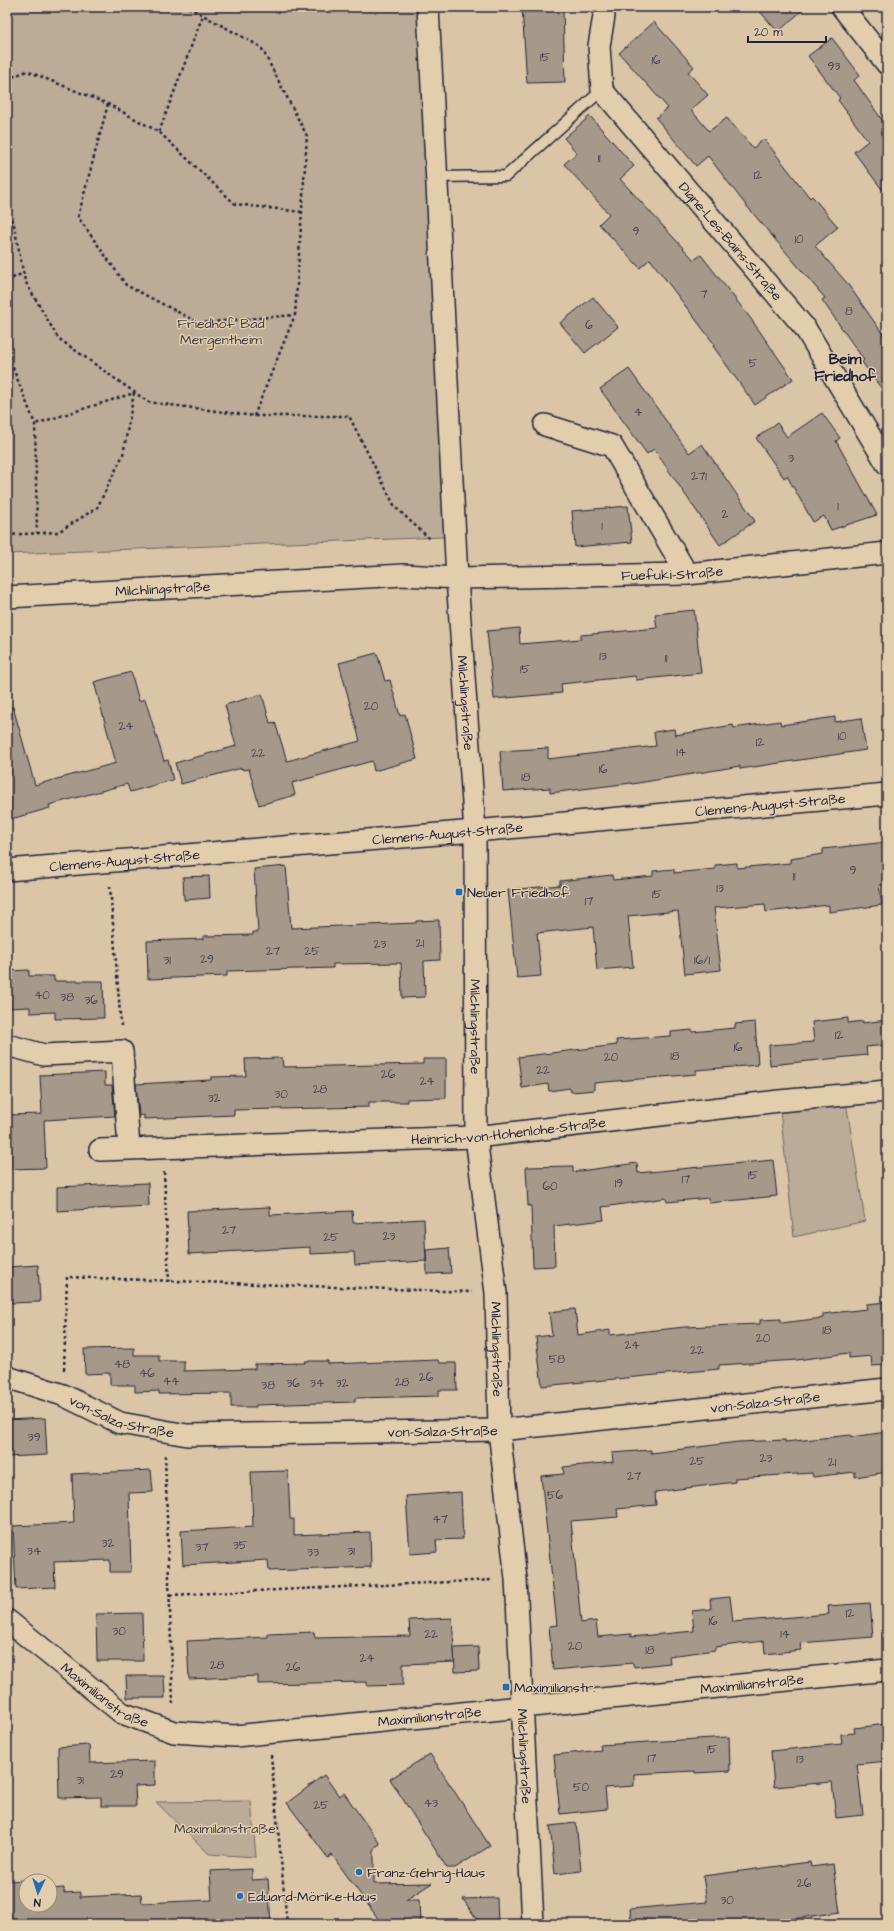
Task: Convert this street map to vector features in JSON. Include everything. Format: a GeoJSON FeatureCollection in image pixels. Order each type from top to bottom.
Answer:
{"type":"FeatureCollection","features":[{"type":"Feature","properties":{"kind":"street"},"geometry":{"type":"LineString","coordinates":[[428,7],[457,578]]}},
{"type":"Feature","properties":{"kind":"street"},"geometry":{"type":"LineString","coordinates":[[842,7],[887,64]]}},
{"type":"Feature","properties":{"kind":"street"},"geometry":{"type":"LineString","coordinates":[[602,90],[599,46],[604,16]]}},
{"type":"Feature","properties":{"kind":"street","name":"Digne-Les-Bains-Straße"},"geometry":{"type":"LineString","coordinates":[[602,90],[805,328],[887,464]]}},
{"type":"Feature","properties":{"kind":"street"},"geometry":{"type":"LineString","coordinates":[[545,425],[612,446],[686,574]]}},
{"type":"Feature","properties":{"kind":"street","name":"Fuefuki-Straße"},"geometry":{"type":"LineString","coordinates":[[457,578],[686,574],[887,553]]}},
{"type":"Feature","properties":{"kind":"street","name":"Milchlingstraße"},"geometry":{"type":"LineString","coordinates":[[7,597],[404,575],[457,578],[475,831],[476,1137],[496,1293],[498,1430],[516,1579],[533,1924]]}},
{"type":"Feature","properties":{"kind":"street","name":"Clemens-August-Straße"},"geometry":{"type":"LineString","coordinates":[[7,870],[475,831],[887,794]]}},
{"type":"Feature","properties":{"kind":"street"},"geometry":{"type":"LineString","coordinates":[[7,1045],[44,1055],[122,1051],[129,1148]]}},
{"type":"Feature","properties":{"kind":"street","name":"Heinrich-von-Hohenlohe-Straße"},"geometry":{"type":"LineString","coordinates":[[100,1150],[476,1137],[779,1101],[887,1091]]}},
{"type":"Feature","properties":{"kind":"street","name":"von-Salza-Straße"},"geometry":{"type":"LineString","coordinates":[[7,1377],[63,1395],[120,1423],[188,1435],[498,1430],[887,1389]]}},
{"type":"Feature","properties":{"kind":"street","name":"Maximilianstraße"},"geometry":{"type":"LineString","coordinates":[[7,1620],[122,1714],[174,1732],[235,1736],[887,1670]]}},
{"type":"Feature","properties":{"kind":"lane"},"geometry":{"type":"LineString","coordinates":[[436,177],[506,176],[602,90]]}},
{"type":"Feature","properties":{"kind":"path"},"geometry":{"type":"LineString","coordinates":[[188,7],[261,48],[307,136],[295,315],[254,416]]}},
{"type":"Feature","properties":{"kind":"path"},"geometry":{"type":"LineString","coordinates":[[159,132],[203,15]]}},
{"type":"Feature","properties":{"kind":"path"},"geometry":{"type":"LineString","coordinates":[[7,79],[27,71],[108,104],[159,132],[235,204],[302,212]]}},
{"type":"Feature","properties":{"kind":"path"},"geometry":{"type":"LineString","coordinates":[[108,104],[78,217],[126,285],[199,323],[295,315]]}},
{"type":"Feature","properties":{"kind":"path"},"geometry":{"type":"LineString","coordinates":[[7,214],[14,225],[25,281],[58,338],[148,402],[254,416],[349,416],[395,507],[438,547],[456,557]]}},
{"type":"Feature","properties":{"kind":"path"},"geometry":{"type":"LineString","coordinates":[[7,280],[23,272]]}},
{"type":"Feature","properties":{"kind":"path"},"geometry":{"type":"LineString","coordinates":[[7,366],[13,368],[35,424],[37,533]]}},
{"type":"Feature","properties":{"kind":"path"},"geometry":{"type":"LineString","coordinates":[[35,424],[134,393]]}},
{"type":"Feature","properties":{"kind":"path"},"geometry":{"type":"LineString","coordinates":[[7,535],[58,532],[97,508],[123,455],[134,393]]}},
{"type":"Feature","properties":{"kind":"path"},"geometry":{"type":"LineString","coordinates":[[108,862],[122,1051]]}},
{"type":"Feature","properties":{"kind":"path"},"geometry":{"type":"LineString","coordinates":[[163,1147],[169,1281]]}},
{"type":"Feature","properties":{"kind":"path"},"geometry":{"type":"LineString","coordinates":[[63,1395],[67,1277],[496,1293]]}},
{"type":"Feature","properties":{"kind":"path"},"geometry":{"type":"LineString","coordinates":[[165,1431],[174,1732]]}},
{"type":"Feature","properties":{"kind":"path"},"geometry":{"type":"LineString","coordinates":[[170,1595],[516,1579]]}},
{"type":"Feature","properties":{"kind":"path"},"geometry":{"type":"LineString","coordinates":[[269,1733],[287,1924]]}},
{"type":"Feature","properties":{"kind":"green space","name":"Friedhof Bad Mergentheim"},"geometry":{"type":"Polygon","coordinates":[[[7,7],[419,7],[444,537],[7,554],[7,7]]]}},
{"type":"Feature","properties":{"kind":"green space"},"geometry":{"type":"Polygon","coordinates":[[[845,1095],[865,1221],[794,1237],[779,1101],[845,1095]]]}},
{"type":"Feature","properties":{"kind":"green space","name":"Maximilanstraße"},"geometry":{"type":"Polygon","coordinates":[[[251,1801],[256,1857],[209,1854],[156,1802],[251,1801]]]}},
{"type":"Feature","properties":{"kind":"building"},"geometry":{"type":"Polygon","coordinates":[[[522,7],[563,7],[565,82],[527,83],[522,7]]]}},
{"type":"Feature","properties":{"kind":"building"},"geometry":{"type":"Polygon","coordinates":[[[756,7],[806,7],[778,32],[756,7]]]}},
{"type":"Feature","properties":{"kind":"building"},"geometry":{"type":"Polygon","coordinates":[[[654,22],[694,67],[688,72],[708,95],[691,110],[709,131],[727,118],[753,148],[764,139],[810,198],[812,196],[838,227],[815,246],[847,283],[887,340],[887,396],[862,362],[864,360],[822,300],[825,298],[745,204],[708,156],[696,166],[656,118],[668,108],[619,53],[654,22]]]}},
{"type":"Feature","properties":{"kind":"building"},"geometry":{"type":"Polygon","coordinates":[[[832,38],[860,75],[854,80],[887,127],[887,196],[854,152],[868,141],[838,100],[840,98],[808,56],[832,38]]]}},
{"type":"Feature","properties":{"kind":"building"},"geometry":{"type":"Polygon","coordinates":[[[590,116],[634,166],[620,179],[694,260],[701,255],[751,319],[793,379],[755,405],[713,346],[715,345],[650,259],[640,268],[599,224],[609,214],[564,164],[577,153],[564,138],[590,116]]]}},
{"type":"Feature","properties":{"kind":"building"},"geometry":{"type":"Polygon","coordinates":[[[593,297],[618,327],[585,353],[560,323],[593,297]]]}},
{"type":"Feature","properties":{"kind":"building"},"geometry":{"type":"Polygon","coordinates":[[[629,369],[689,453],[702,444],[755,521],[720,545],[654,449],[647,454],[600,389],[629,369]]]}},
{"type":"Feature","properties":{"kind":"building"},"geometry":{"type":"Polygon","coordinates":[[[822,413],[840,438],[836,441],[877,515],[831,530],[824,516],[813,522],[787,476],[784,478],[756,438],[777,423],[787,437],[822,413]]]}},
{"type":"Feature","properties":{"kind":"building"},"geometry":{"type":"Polygon","coordinates":[[[628,506],[632,542],[575,547],[572,511],[628,506]]]}},
{"type":"Feature","properties":{"kind":"building"},"geometry":{"type":"Polygon","coordinates":[[[694,610],[701,673],[636,680],[635,676],[561,684],[562,693],[494,699],[487,631],[519,628],[520,644],[581,639],[581,635],[657,628],[655,614],[694,610]]]}},
{"type":"Feature","properties":{"kind":"building"},"geometry":{"type":"Polygon","coordinates":[[[377,653],[385,681],[390,680],[400,716],[405,714],[417,759],[374,771],[372,761],[292,783],[295,795],[259,805],[249,769],[243,770],[242,768],[181,784],[175,763],[236,746],[225,705],[262,694],[270,723],[275,722],[287,761],[360,741],[339,663],[377,653]]]}},
{"type":"Feature","properties":{"kind":"building"},"geometry":{"type":"Polygon","coordinates":[[[131,672],[139,701],[145,699],[164,761],[168,760],[173,780],[130,792],[127,784],[49,805],[50,808],[11,819],[7,805],[7,708],[13,707],[35,785],[116,763],[94,682],[131,672]]]}},
{"type":"Feature","properties":{"kind":"building"},"geometry":{"type":"Polygon","coordinates":[[[835,717],[835,722],[861,718],[866,750],[740,769],[740,766],[632,784],[550,793],[550,788],[503,791],[500,751],[548,748],[548,759],[656,746],[654,732],[674,729],[675,735],[733,725],[734,728],[780,721],[781,725],[835,717]]]}},
{"type":"Feature","properties":{"kind":"building"},"geometry":{"type":"Polygon","coordinates":[[[887,842],[887,884],[879,885],[882,905],[829,912],[829,905],[766,912],[765,904],[714,908],[721,970],[685,974],[678,911],[628,916],[633,967],[597,970],[593,927],[537,933],[541,976],[517,978],[508,890],[560,885],[560,881],[612,875],[613,880],[653,876],[653,871],[674,869],[674,873],[715,869],[715,865],[737,863],[737,868],[790,863],[790,859],[823,854],[823,849],[887,842]]]}},
{"type":"Feature","properties":{"kind":"building"},"geometry":{"type":"Polygon","coordinates":[[[286,866],[291,928],[416,923],[416,921],[439,920],[440,960],[424,961],[425,997],[402,998],[401,963],[333,964],[333,968],[227,971],[227,976],[148,979],[147,941],[203,939],[203,936],[253,935],[253,932],[258,932],[254,869],[286,866]]]}},
{"type":"Feature","properties":{"kind":"building"},"geometry":{"type":"Polygon","coordinates":[[[209,876],[210,898],[184,900],[183,877],[209,876]]]}},
{"type":"Feature","properties":{"kind":"building"},"geometry":{"type":"Polygon","coordinates":[[[29,970],[29,976],[54,976],[54,981],[103,981],[104,1018],[55,1019],[55,1012],[30,1013],[30,1007],[7,1008],[7,971],[29,970]]]}},
{"type":"Feature","properties":{"kind":"building"},"geometry":{"type":"Polygon","coordinates":[[[848,1018],[848,1023],[887,1020],[887,1045],[866,1047],[867,1055],[770,1065],[769,1045],[814,1042],[812,1022],[848,1018]]]}},
{"type":"Feature","properties":{"kind":"building"},"geometry":{"type":"Polygon","coordinates":[[[755,1022],[758,1065],[696,1070],[696,1074],[594,1083],[594,1090],[584,1091],[571,1092],[570,1088],[549,1091],[548,1084],[522,1088],[518,1057],[617,1045],[616,1040],[671,1036],[671,1032],[692,1030],[692,1032],[735,1028],[735,1024],[755,1022]]]}},
{"type":"Feature","properties":{"kind":"building"},"geometry":{"type":"Polygon","coordinates":[[[282,1058],[283,1067],[423,1064],[423,1059],[446,1059],[446,1098],[407,1099],[407,1102],[369,1102],[369,1107],[234,1110],[234,1115],[144,1119],[144,1115],[139,1116],[136,1084],[211,1080],[211,1077],[246,1076],[245,1059],[282,1058]]]}},
{"type":"Feature","properties":{"kind":"building"},"geometry":{"type":"Polygon","coordinates":[[[105,1072],[105,1085],[112,1085],[115,1116],[44,1120],[46,1168],[7,1169],[7,1115],[42,1114],[40,1075],[105,1072]]]}},
{"type":"Feature","properties":{"kind":"building"},"geometry":{"type":"Polygon","coordinates":[[[773,1160],[777,1196],[709,1203],[709,1198],[667,1202],[666,1198],[602,1207],[604,1220],[554,1226],[555,1266],[533,1267],[531,1206],[528,1206],[526,1167],[573,1166],[573,1172],[637,1163],[638,1173],[773,1160]]]}},
{"type":"Feature","properties":{"kind":"building"},"geometry":{"type":"Polygon","coordinates":[[[148,1183],[149,1206],[57,1211],[57,1187],[148,1183]]]}},
{"type":"Feature","properties":{"kind":"building"},"geometry":{"type":"Polygon","coordinates":[[[270,1207],[270,1215],[352,1211],[353,1223],[424,1219],[426,1261],[355,1265],[354,1252],[310,1254],[310,1247],[189,1254],[187,1211],[270,1207]]]}},
{"type":"Feature","properties":{"kind":"building"},"geometry":{"type":"Polygon","coordinates":[[[449,1248],[451,1273],[427,1274],[426,1250],[449,1248]]]}},
{"type":"Feature","properties":{"kind":"building"},"geometry":{"type":"Polygon","coordinates":[[[38,1265],[40,1302],[8,1303],[7,1267],[38,1265]]]}},
{"type":"Feature","properties":{"kind":"building"},"geometry":{"type":"Polygon","coordinates":[[[887,1302],[887,1365],[872,1366],[871,1356],[849,1358],[849,1353],[797,1360],[719,1365],[719,1369],[542,1386],[536,1337],[552,1335],[549,1312],[575,1309],[578,1335],[610,1330],[610,1335],[685,1327],[760,1324],[760,1320],[781,1319],[781,1323],[823,1318],[823,1314],[867,1309],[866,1304],[887,1302]]]}},
{"type":"Feature","properties":{"kind":"building"},"geometry":{"type":"Polygon","coordinates":[[[134,1348],[134,1355],[159,1355],[159,1361],[184,1361],[184,1371],[255,1369],[255,1364],[305,1363],[305,1361],[328,1361],[328,1364],[438,1360],[439,1363],[456,1363],[457,1390],[439,1390],[439,1396],[355,1398],[355,1402],[231,1407],[231,1393],[159,1394],[159,1391],[135,1392],[135,1385],[110,1385],[110,1373],[85,1374],[84,1349],[134,1348]]]}},
{"type":"Feature","properties":{"kind":"building"},"geometry":{"type":"Polygon","coordinates":[[[45,1418],[47,1455],[7,1457],[7,1420],[45,1418]]]}},
{"type":"Feature","properties":{"kind":"building"},"geometry":{"type":"Polygon","coordinates":[[[887,1432],[887,1472],[855,1477],[855,1472],[813,1477],[812,1473],[735,1478],[735,1482],[655,1492],[656,1505],[617,1509],[618,1517],[571,1521],[581,1623],[596,1621],[598,1637],[631,1634],[631,1637],[694,1631],[692,1611],[711,1609],[710,1599],[730,1597],[733,1622],[829,1614],[828,1606],[870,1603],[873,1637],[800,1643],[801,1650],[765,1654],[764,1641],[715,1647],[715,1650],[669,1656],[670,1663],[634,1667],[633,1663],[553,1670],[549,1626],[557,1625],[541,1476],[564,1474],[563,1467],[613,1462],[612,1453],[651,1450],[651,1453],[738,1442],[785,1440],[785,1442],[851,1435],[851,1437],[887,1432]]]}},
{"type":"Feature","properties":{"kind":"building"},"geometry":{"type":"Polygon","coordinates":[[[151,1470],[153,1492],[129,1493],[131,1572],[110,1572],[110,1560],[54,1562],[55,1587],[16,1589],[13,1526],[74,1523],[72,1474],[151,1470]]]}},
{"type":"Feature","properties":{"kind":"building"},"geometry":{"type":"Polygon","coordinates":[[[288,1471],[290,1519],[294,1519],[294,1535],[370,1532],[371,1567],[269,1571],[268,1560],[183,1565],[181,1531],[253,1527],[251,1472],[288,1471]]]}},
{"type":"Feature","properties":{"kind":"building"},"geometry":{"type":"Polygon","coordinates":[[[461,1492],[463,1539],[436,1540],[437,1552],[410,1554],[406,1496],[461,1492]]]}},
{"type":"Feature","properties":{"kind":"building"},"geometry":{"type":"Polygon","coordinates":[[[142,1613],[143,1661],[97,1661],[96,1614],[142,1613]]]}},
{"type":"Feature","properties":{"kind":"building"},"geometry":{"type":"Polygon","coordinates":[[[452,1618],[455,1662],[403,1664],[403,1685],[367,1686],[367,1682],[258,1684],[258,1676],[189,1679],[187,1641],[268,1637],[268,1634],[314,1632],[315,1638],[410,1636],[409,1620],[452,1618]]]}},
{"type":"Feature","properties":{"kind":"building"},"geometry":{"type":"Polygon","coordinates":[[[478,1647],[479,1671],[455,1672],[454,1648],[478,1647]]]}},
{"type":"Feature","properties":{"kind":"building"},"geometry":{"type":"Polygon","coordinates":[[[126,1676],[164,1676],[165,1698],[127,1698],[126,1676]]]}},
{"type":"Feature","properties":{"kind":"building"},"geometry":{"type":"Polygon","coordinates":[[[887,1724],[887,1761],[857,1764],[863,1815],[836,1818],[832,1782],[774,1787],[771,1751],[842,1744],[841,1734],[855,1733],[854,1728],[887,1724]]]}},
{"type":"Feature","properties":{"kind":"building"},"geometry":{"type":"Polygon","coordinates":[[[729,1737],[730,1771],[634,1774],[634,1786],[605,1788],[607,1809],[560,1814],[554,1755],[601,1750],[600,1745],[729,1737]]]}},
{"type":"Feature","properties":{"kind":"building"},"geometry":{"type":"Polygon","coordinates":[[[89,1745],[90,1763],[155,1761],[155,1785],[135,1786],[136,1806],[101,1806],[101,1797],[59,1798],[58,1747],[89,1745]]]}},
{"type":"Feature","properties":{"kind":"building"},"geometry":{"type":"Polygon","coordinates":[[[430,1754],[490,1846],[455,1868],[447,1868],[390,1779],[430,1754]]]}},
{"type":"Feature","properties":{"kind":"building","name":"Franz-Gehrig-Haus"},"geometry":{"type":"Polygon","coordinates":[[[324,1775],[339,1796],[344,1793],[380,1844],[374,1848],[374,1884],[432,1883],[406,1900],[419,1900],[420,1924],[382,1924],[332,1855],[328,1858],[287,1803],[324,1775]]]}},
{"type":"Feature","properties":{"kind":"building"},"geometry":{"type":"Polygon","coordinates":[[[576,1823],[581,1871],[555,1874],[550,1826],[576,1823]]]}},
{"type":"Feature","properties":{"kind":"building"},"geometry":{"type":"Polygon","coordinates":[[[810,1862],[811,1867],[833,1864],[840,1912],[792,1919],[793,1924],[631,1924],[630,1909],[707,1902],[703,1876],[810,1862]]]}},
{"type":"Feature","properties":{"kind":"building","name":"Eduard-Mörike-Haus"},"geometry":{"type":"Polygon","coordinates":[[[252,1869],[252,1880],[268,1879],[271,1924],[7,1924],[7,1881],[18,1880],[18,1913],[58,1913],[58,1888],[64,1888],[64,1893],[80,1892],[80,1897],[141,1894],[142,1903],[212,1900],[210,1871],[252,1869]]]}},
{"type":"Feature","properties":{"kind":"building","name":"Franz-Gehrig-Haus"},"geometry":{"type":"Polygon","coordinates":[[[497,1898],[498,1924],[480,1924],[463,1899],[497,1898]]]}},
{"type":"Feature","properties":{"kind":"place","name":"Neuer Friedhof"},"geometry":{"type":"Point","coordinates":[459,892]}},
{"type":"Feature","properties":{"kind":"place","name":"Maximilianstr."},"geometry":{"type":"Point","coordinates":[506,1687]}},
{"type":"Feature","properties":{"kind":"place","name":"Franz-Gehrig-Haus"},"geometry":{"type":"Point","coordinates":[359,1872]}},
{"type":"Feature","properties":{"kind":"place","name":"Eduard-Mörike-Haus"},"geometry":{"type":"Point","coordinates":[240,1896]}},
{"type":"Feature","properties":{"kind":"district","name":"Beim Friedhof"},"geometry":{"type":"Point","coordinates":[845,368]}}]}
